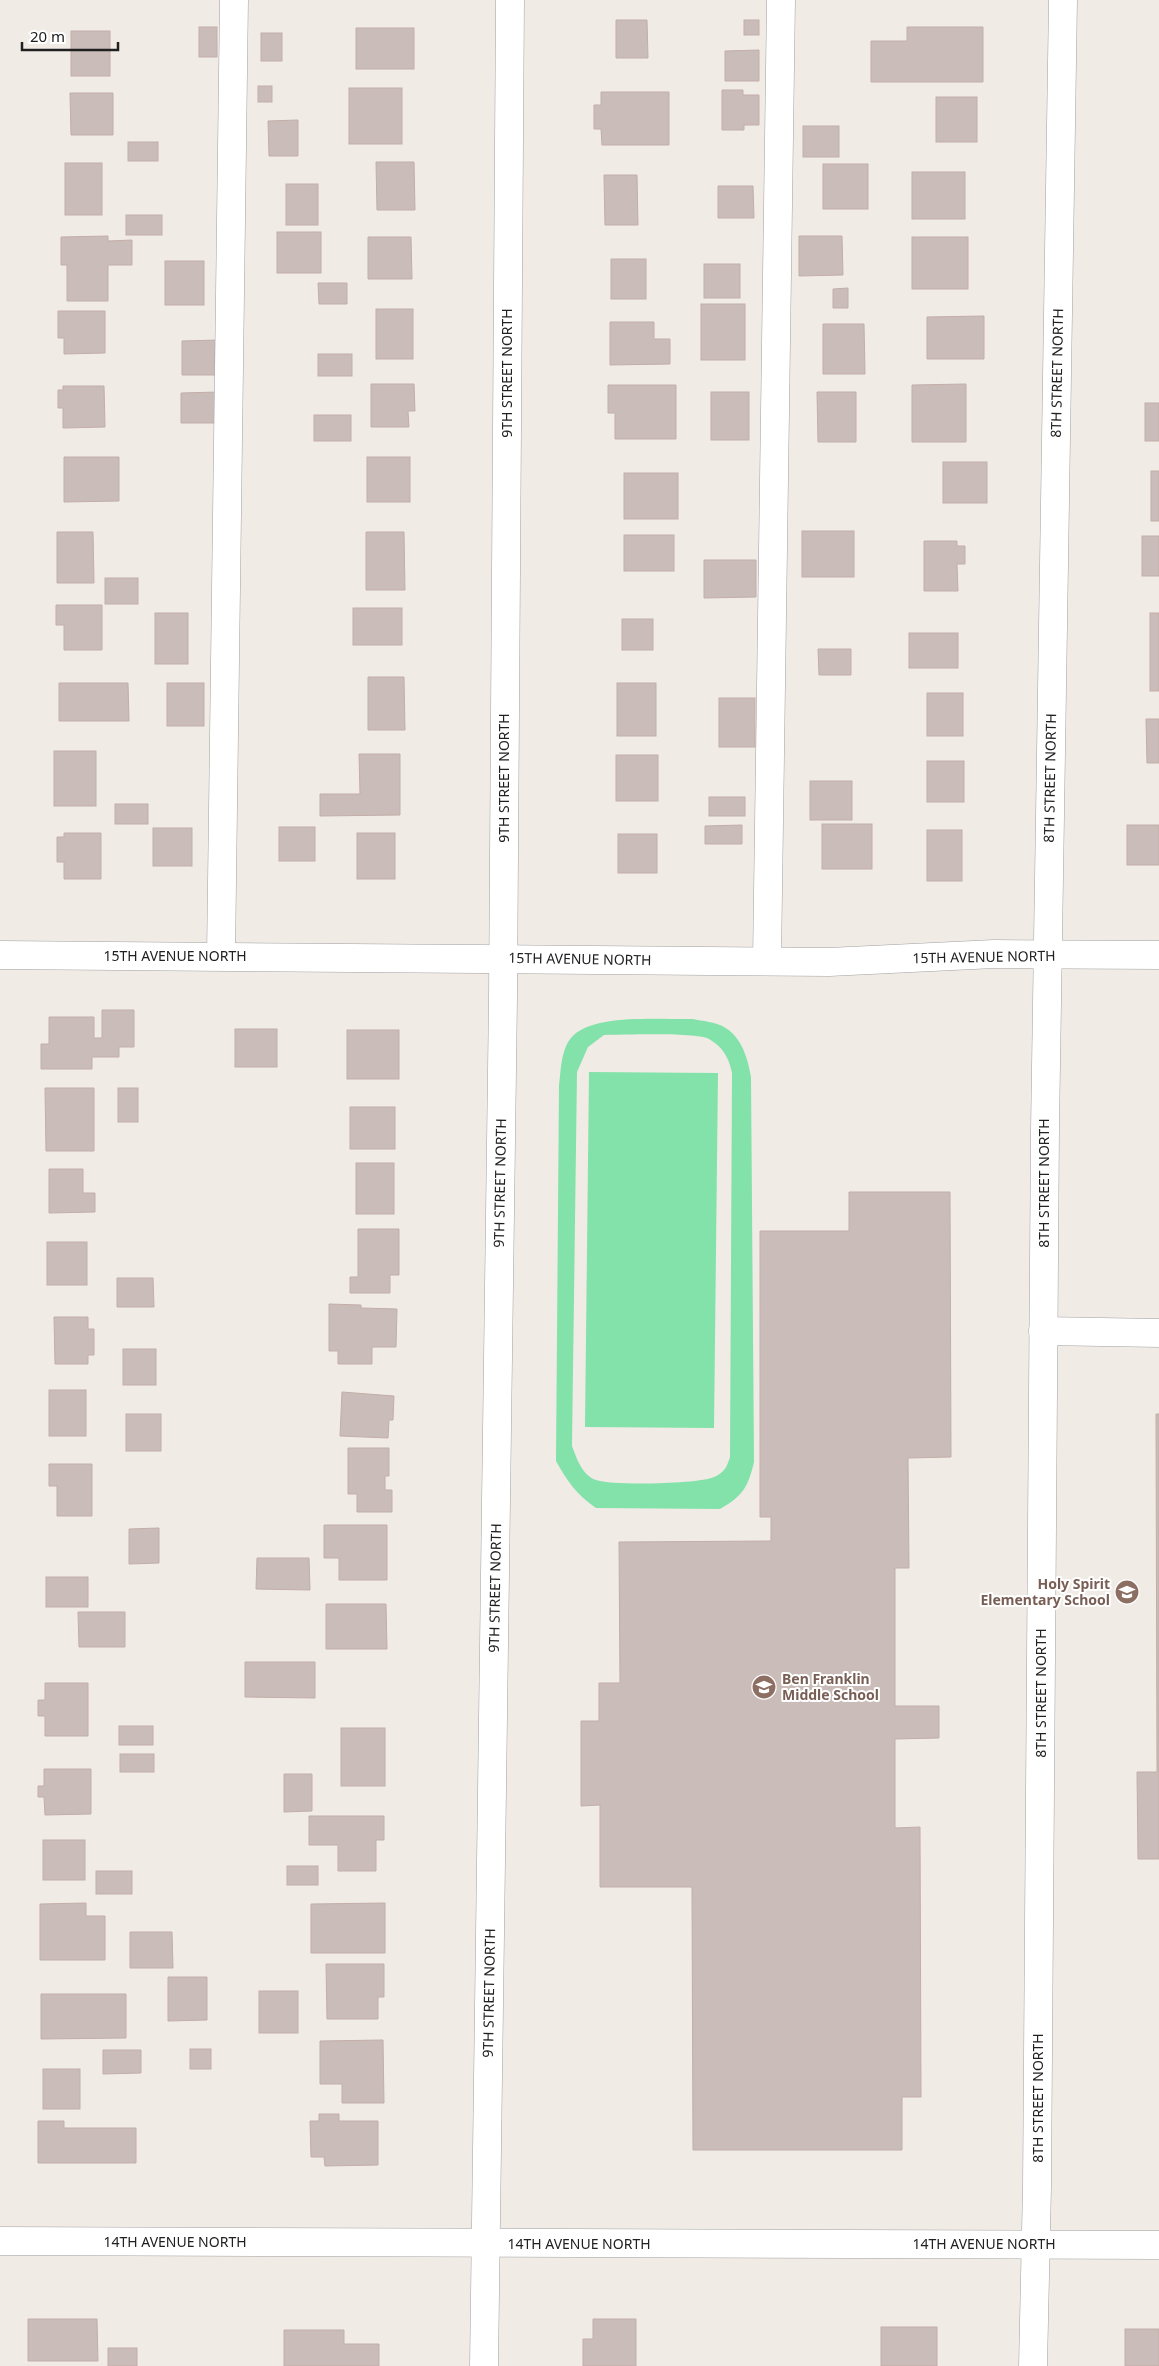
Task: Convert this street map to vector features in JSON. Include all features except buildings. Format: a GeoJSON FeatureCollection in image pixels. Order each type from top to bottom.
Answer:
{"type":"FeatureCollection","features":[{"type":"Feature","properties":{"kind":"street"},"geometry":{"type":"LineString","coordinates":[[222,956],[234,0]]}},
{"type":"Feature","properties":{"kind":"street","name":"9TH STREET NORTH"},"geometry":{"type":"LineString","coordinates":[[484,2366],[503,958],[510,0]]}},
{"type":"Feature","properties":{"kind":"street"},"geometry":{"type":"LineString","coordinates":[[767,961],[781,0]]}},
{"type":"Feature","properties":{"kind":"street","name":"8TH STREET NORTH"},"geometry":{"type":"LineString","coordinates":[[1033,2366],[1036,2244],[1047,955],[1063,0]]}},
{"type":"Feature","properties":{"kind":"street","name":"15TH AVENUE NORTH"},"geometry":{"type":"LineString","coordinates":[[0,956],[503,958],[829,962],[994,954],[1159,955]]}},
{"type":"Feature","properties":{"kind":"street"},"geometry":{"type":"LineString","coordinates":[[1043,1331],[1159,1333]]}},
{"type":"Feature","properties":{"kind":"street","name":"14TH AVENUE NORTH"},"geometry":{"type":"LineString","coordinates":[[0,2241],[486,2244],[1159,2244]]}},
{"type":"Feature","properties":{"kind":"green space"},"geometry":{"type":"Polygon","coordinates":[[[693,1019],[721,1025],[735,1036],[743,1049],[751,1077],[754,1462],[747,1484],[743,1490],[734,1500],[720,1509],[596,1508],[573,1487],[556,1461],[559,1086],[562,1060],[565,1048],[571,1038],[581,1030],[594,1025],[610,1021],[693,1019]],[[604,1035],[588,1047],[577,1072],[572,1446],[578,1461],[587,1474],[591,1478],[605,1482],[636,1484],[674,1483],[714,1477],[723,1472],[730,1457],[732,1073],[725,1053],[709,1039],[690,1035],[604,1035]]]}},
{"type":"Feature","properties":{"kind":"green space"},"geometry":{"type":"Polygon","coordinates":[[[589,1072],[718,1073],[714,1428],[585,1427],[589,1072]]]}},
{"type":"Feature","properties":{"kind":"place","name":"Holy Spirit Elementary School"},"geometry":{"type":"Point","coordinates":[1127,1592]}},
{"type":"Feature","properties":{"kind":"place","name":"Ben Franklin Middle School"},"geometry":{"type":"Point","coordinates":[764,1687]}}]}
